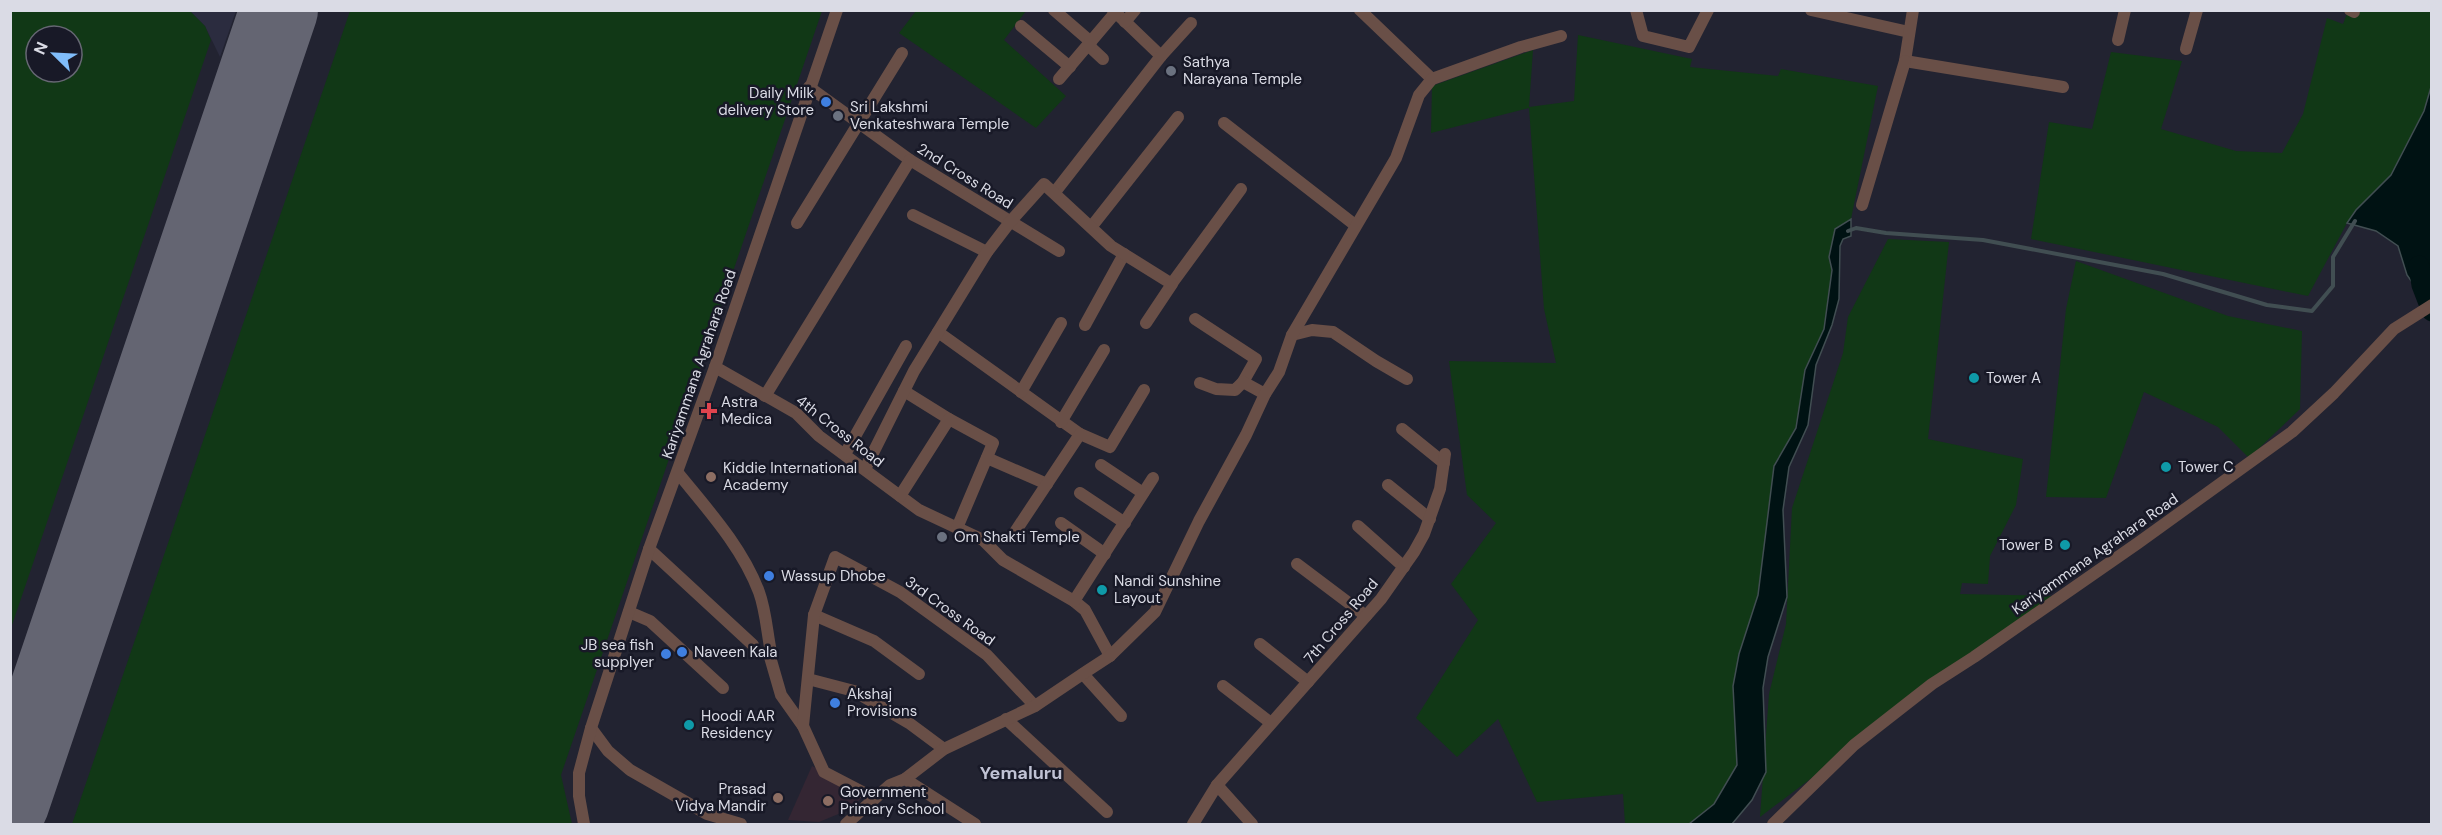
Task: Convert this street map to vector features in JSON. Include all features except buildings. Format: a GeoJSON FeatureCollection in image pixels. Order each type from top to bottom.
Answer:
{"type":"FeatureCollection","features":[{"type":"Feature","properties":{"kind":"street","name":"Kariyammana Agrahara Road"},"geometry":{"type":"LineString","coordinates":[[584,825],[579,796],[579,773],[591,728],[649,549],[715,367],[837,10]]}},
{"type":"Feature","properties":{"kind":"street"},"geometry":{"type":"LineString","coordinates":[[1054,10],[1102,59]]}},
{"type":"Feature","properties":{"kind":"street"},"geometry":{"type":"LineString","coordinates":[[1059,79],[1118,15],[1135,10]]}},
{"type":"Feature","properties":{"kind":"street"},"geometry":{"type":"LineString","coordinates":[[1360,10],[1432,79]]}},
{"type":"Feature","properties":{"kind":"street"},"geometry":{"type":"LineString","coordinates":[[1636,10],[1643,36],[1689,47],[1708,10]]}},
{"type":"Feature","properties":{"kind":"street"},"geometry":{"type":"LineString","coordinates":[[1811,10],[1910,32]]}},
{"type":"Feature","properties":{"kind":"street"},"geometry":{"type":"LineString","coordinates":[[1862,205],[1905,61],[1913,10]]}},
{"type":"Feature","properties":{"kind":"street"},"geometry":{"type":"LineString","coordinates":[[2118,40],[2125,10]]}},
{"type":"Feature","properties":{"kind":"street"},"geometry":{"type":"LineString","coordinates":[[2186,49],[2197,10]]}},
{"type":"Feature","properties":{"kind":"street"},"geometry":{"type":"LineString","coordinates":[[1118,15],[1161,56]]}},
{"type":"Feature","properties":{"kind":"street"},"geometry":{"type":"LineString","coordinates":[[1055,192],[1161,56],[1191,23]]}},
{"type":"Feature","properties":{"kind":"street"},"geometry":{"type":"LineString","coordinates":[[1021,26],[1070,67]]}},
{"type":"Feature","properties":{"kind":"street"},"geometry":{"type":"LineString","coordinates":[[846,825],[890,785],[905,779],[944,749],[1035,705],[1110,656],[1155,612],[1199,521],[1246,435],[1265,394],[1279,372],[1292,335],[1396,158],[1419,95],[1432,79],[1521,47],[1561,36]]}},
{"type":"Feature","properties":{"kind":"street"},"geometry":{"type":"LineString","coordinates":[[796,223],[902,53]]}},
{"type":"Feature","properties":{"kind":"street"},"geometry":{"type":"LineString","coordinates":[[1905,61],[2063,87]]}},
{"type":"Feature","properties":{"kind":"street","name":"2nd Cross Road"},"geometry":{"type":"LineString","coordinates":[[809,87],[910,160],[1059,251]]}},
{"type":"Feature","properties":{"kind":"street"},"geometry":{"type":"LineString","coordinates":[[1092,226],[1178,117]]}},
{"type":"Feature","properties":{"kind":"street"},"geometry":{"type":"LineString","coordinates":[[1224,123],[1355,225]]}},
{"type":"Feature","properties":{"kind":"street"},"geometry":{"type":"LineString","coordinates":[[765,396],[910,160]]}},
{"type":"Feature","properties":{"kind":"street"},"geometry":{"type":"LineString","coordinates":[[865,469],[904,391],[987,252],[1044,184],[1111,246],[1172,284],[1170,286]]}},
{"type":"Feature","properties":{"kind":"street"},"geometry":{"type":"LineString","coordinates":[[1146,323],[1170,286],[1241,189]]}},
{"type":"Feature","properties":{"kind":"street"},"geometry":{"type":"LineString","coordinates":[[913,215],[987,252]]}},
{"type":"Feature","properties":{"kind":"street"},"geometry":{"type":"LineString","coordinates":[[1085,325],[1124,254]]}},
{"type":"Feature","properties":{"kind":"street","name":"Kariyammana Agrahara Road"},"geometry":{"type":"LineString","coordinates":[[1773,825],[1854,745],[1932,684],[2099,570],[2292,432],[2334,393],[2394,329],[2432,305]]}},
{"type":"Feature","properties":{"kind":"street"},"geometry":{"type":"LineString","coordinates":[[1195,319],[1256,359],[1243,382],[1235,390],[1216,389],[1200,383]]}},
{"type":"Feature","properties":{"kind":"street"},"geometry":{"type":"LineString","coordinates":[[1021,392],[1061,323]]}},
{"type":"Feature","properties":{"kind":"street"},"geometry":{"type":"LineString","coordinates":[[1292,335],[1312,330],[1333,332],[1407,379]]}},
{"type":"Feature","properties":{"kind":"street"},"geometry":{"type":"LineString","coordinates":[[938,332],[1061,422],[1080,434],[1110,447],[1144,390]]}},
{"type":"Feature","properties":{"kind":"street"},"geometry":{"type":"LineString","coordinates":[[845,454],[906,346]]}},
{"type":"Feature","properties":{"kind":"street"},"geometry":{"type":"LineString","coordinates":[[1061,422],[1104,350]]}},
{"type":"Feature","properties":{"kind":"street","name":"4th Cross Road"},"geometry":{"type":"LineString","coordinates":[[715,367],[796,413],[819,436],[919,510],[983,540],[1003,560],[1074,601],[1085,610],[1110,656]]}},
{"type":"Feature","properties":{"kind":"street"},"geometry":{"type":"LineString","coordinates":[[1243,382],[1265,394]]}},
{"type":"Feature","properties":{"kind":"street"},"geometry":{"type":"LineString","coordinates":[[904,391],[993,443],[957,528]]}},
{"type":"Feature","properties":{"kind":"street"},"geometry":{"type":"LineString","coordinates":[[900,496],[949,419]]}},
{"type":"Feature","properties":{"kind":"street","name":"7th Cross Road"},"geometry":{"type":"LineString","coordinates":[[1192,825],[1217,784],[1366,616],[1414,552],[1430,519],[1440,489],[1444,458],[1402,429]]}},
{"type":"Feature","properties":{"kind":"street"},"geometry":{"type":"LineString","coordinates":[[1015,532],[1080,434]]}},
{"type":"Feature","properties":{"kind":"street"},"geometry":{"type":"LineString","coordinates":[[987,458],[1047,484]]}},
{"type":"Feature","properties":{"kind":"street"},"geometry":{"type":"LineString","coordinates":[[1101,465],[1143,493]]}},
{"type":"Feature","properties":{"kind":"street"},"geometry":{"type":"LineString","coordinates":[[678,473],[721,526],[746,563],[760,594],[770,657],[781,696],[803,726],[824,772],[874,798]]}},
{"type":"Feature","properties":{"kind":"street"},"geometry":{"type":"LineString","coordinates":[[1074,601],[1153,478]]}},
{"type":"Feature","properties":{"kind":"street"},"geometry":{"type":"LineString","coordinates":[[1388,485],[1430,519]]}},
{"type":"Feature","properties":{"kind":"street"},"geometry":{"type":"LineString","coordinates":[[1080,493],[1125,523]]}},
{"type":"Feature","properties":{"kind":"street"},"geometry":{"type":"LineString","coordinates":[[1061,524],[1105,554]]}},
{"type":"Feature","properties":{"kind":"street"},"geometry":{"type":"LineString","coordinates":[[1358,526],[1404,567]]}},
{"type":"Feature","properties":{"kind":"street"},"geometry":{"type":"LineString","coordinates":[[649,549],[753,645]]}},
{"type":"Feature","properties":{"kind":"street","name":"3rd Cross Road"},"geometry":{"type":"LineString","coordinates":[[814,615],[835,557],[900,592],[987,655],[1035,705]]}},
{"type":"Feature","properties":{"kind":"street"},"geometry":{"type":"LineString","coordinates":[[1298,564],[1366,616]]}},
{"type":"Feature","properties":{"kind":"street"},"geometry":{"type":"LineString","coordinates":[[629,612],[650,621],[723,688]]}},
{"type":"Feature","properties":{"kind":"street"},"geometry":{"type":"LineString","coordinates":[[803,726],[814,615],[873,641],[919,674]]}},
{"type":"Feature","properties":{"kind":"street"},"geometry":{"type":"LineString","coordinates":[[1260,644],[1308,682]]}},
{"type":"Feature","properties":{"kind":"street"},"geometry":{"type":"LineString","coordinates":[[1083,674],[1121,716]]}},
{"type":"Feature","properties":{"kind":"street"},"geometry":{"type":"LineString","coordinates":[[808,679],[854,691],[909,723],[944,749]]}},
{"type":"Feature","properties":{"kind":"street"},"geometry":{"type":"LineString","coordinates":[[1223,686],[1271,723]]}},
{"type":"Feature","properties":{"kind":"street"},"geometry":{"type":"LineString","coordinates":[[1006,719],[1107,812]]}},
{"type":"Feature","properties":{"kind":"street"},"geometry":{"type":"LineString","coordinates":[[591,728],[608,751],[630,770],[707,814],[741,825]]}},
{"type":"Feature","properties":{"kind":"street"},"geometry":{"type":"LineString","coordinates":[[905,779],[975,825]]}},
{"type":"Feature","properties":{"kind":"street"},"geometry":{"type":"LineString","coordinates":[[1217,784],[1252,825]]}},
{"type":"Feature","properties":{"kind":"shaded area"},"geometry":{"type":"Polygon","coordinates":[[[190,11],[236,11],[220,57],[205,26],[190,11]]]}},
{"type":"Feature","properties":{"kind":"shaded area"},"geometry":{"type":"Polygon","coordinates":[[[2431,87],[2431,290],[2421,295],[2407,275],[2398,246],[2376,231],[2347,223],[2356,210],[2391,175],[2424,111],[2431,87]]]}},
{"type":"Feature","properties":{"kind":"shaded area"},"geometry":{"type":"Polygon","coordinates":[[[1851,219],[1851,236],[1843,239],[1840,246],[1839,299],[1832,325],[1816,365],[1808,425],[1789,467],[1783,510],[1787,597],[1768,657],[1763,688],[1766,772],[1752,800],[1732,824],[1689,824],[1714,804],[1737,765],[1733,686],[1739,654],[1758,595],[1774,466],[1796,428],[1805,370],[1824,329],[1832,270],[1829,257],[1835,229],[1851,219]]]}},
{"type":"Feature","properties":{"kind":"shaded area","name":"Government Primary School"},"geometry":{"type":"Polygon","coordinates":[[[812,766],[865,793],[853,808],[819,822],[788,820],[812,766]]]}},
{"type":"Feature","properties":{"kind":"green space"},"geometry":{"type":"Polygon","coordinates":[[[11,10],[190,11],[205,26],[211,40],[11,628],[11,10]]]}},
{"type":"Feature","properties":{"kind":"green space"},"geometry":{"type":"Polygon","coordinates":[[[350,11],[822,11],[561,775],[572,824],[72,824],[350,11]]]}},
{"type":"Feature","properties":{"kind":"green space"},"geometry":{"type":"Polygon","coordinates":[[[916,11],[1026,11],[1004,40],[1066,96],[1036,128],[899,33],[916,11]]]}},
{"type":"Feature","properties":{"kind":"green space"},"geometry":{"type":"Polygon","coordinates":[[[2348,11],[2431,11],[2431,87],[2424,111],[2391,175],[2356,210],[2347,223],[2308,296],[2031,239],[2049,122],[2092,129],[2111,52],[2182,61],[2161,129],[2236,151],[2282,153],[2303,114],[2327,18],[2343,24],[2348,11]]]}},
{"type":"Feature","properties":{"kind":"green space"},"geometry":{"type":"Polygon","coordinates":[[[1578,35],[1692,59],[1690,67],[1778,76],[1781,69],[1878,86],[1851,219],[1835,229],[1829,256],[1832,270],[1824,329],[1805,370],[1796,428],[1774,466],[1758,595],[1739,654],[1733,686],[1737,765],[1714,804],[1689,824],[1625,824],[1623,794],[1537,802],[1498,719],[1457,757],[1416,718],[1478,620],[1451,584],[1496,523],[1467,495],[1449,361],[1556,363],[1544,309],[1529,108],[1431,133],[1432,86],[1533,50],[1529,107],[1574,101],[1578,35]]]}},
{"type":"Feature","properties":{"kind":"green space"},"geometry":{"type":"Polygon","coordinates":[[[1888,239],[1949,242],[1928,439],[2023,459],[2016,505],[1990,556],[1988,584],[1962,583],[1960,594],[2052,596],[1760,817],[1769,694],[1786,624],[1792,508],[1843,353],[1848,317],[1888,239]]]}},
{"type":"Feature","properties":{"kind":"green space"},"geometry":{"type":"Polygon","coordinates":[[[2076,261],[2228,316],[2302,331],[2300,409],[2249,458],[2218,427],[2144,392],[2106,498],[2046,497],[2066,309],[2076,261]]]}},
{"type":"Feature","properties":{"kind":"waterway"},"geometry":{"type":"LineString","coordinates":[[1848,231],[1856,228],[1886,233],[1983,240],[2163,274],[2267,305],[2312,311],[2333,286],[2333,257],[2355,221]]}},
{"type":"Feature","properties":{"kind":"waterway"},"geometry":{"type":"LineString","coordinates":[[2419,266],[2422,285],[2432,311]]}},
{"type":"Feature","properties":{"kind":"runway"},"geometry":{"type":"LineString","coordinates":[[10,804],[279,10]]}},
{"type":"Feature","properties":{"kind":"place","name":"Sathya Narayana Temple"},"geometry":{"type":"Point","coordinates":[1171,71]}},
{"type":"Feature","properties":{"kind":"place","name":"Daily Milk delivery Store"},"geometry":{"type":"Point","coordinates":[826,102]}},
{"type":"Feature","properties":{"kind":"place","name":"Sri Lakshmi Venkateshwara Temple"},"geometry":{"type":"Point","coordinates":[838,116]}},
{"type":"Feature","properties":{"kind":"place","name":"Tower A"},"geometry":{"type":"Point","coordinates":[1974,378]}},
{"type":"Feature","properties":{"kind":"place","name":"Astra Medica"},"geometry":{"type":"Point","coordinates":[709,411]}},
{"type":"Feature","properties":{"kind":"place","name":"Tower C"},"geometry":{"type":"Point","coordinates":[2166,467]}},
{"type":"Feature","properties":{"kind":"place","name":"Kiddie International Academy"},"geometry":{"type":"Point","coordinates":[711,477]}},
{"type":"Feature","properties":{"kind":"place","name":"Om Shakti Temple"},"geometry":{"type":"Point","coordinates":[942,537]}},
{"type":"Feature","properties":{"kind":"place","name":"Tower B"},"geometry":{"type":"Point","coordinates":[2065,545]}},
{"type":"Feature","properties":{"kind":"place","name":"Wassup Dhobe"},"geometry":{"type":"Point","coordinates":[769,576]}},
{"type":"Feature","properties":{"kind":"place","name":"Nandi Sunshine Layout"},"geometry":{"type":"Point","coordinates":[1102,590]}},
{"type":"Feature","properties":{"kind":"place","name":"Naveen Kala"},"geometry":{"type":"Point","coordinates":[682,652]}},
{"type":"Feature","properties":{"kind":"place","name":"JB sea fish supplyer"},"geometry":{"type":"Point","coordinates":[666,654]}},
{"type":"Feature","properties":{"kind":"place","name":"Akshaj Provisions"},"geometry":{"type":"Point","coordinates":[835,703]}},
{"type":"Feature","properties":{"kind":"place","name":"Hoodi AAR Residency"},"geometry":{"type":"Point","coordinates":[689,725]}},
{"type":"Feature","properties":{"kind":"place","name":"Prasad Vidya Mandir"},"geometry":{"type":"Point","coordinates":[778,798]}},
{"type":"Feature","properties":{"kind":"place","name":"Government Primary School"},"geometry":{"type":"Point","coordinates":[828,801]}},
{"type":"Feature","properties":{"kind":"district","name":"Yemaluru"},"geometry":{"type":"Point","coordinates":[1021,773]}}]}
